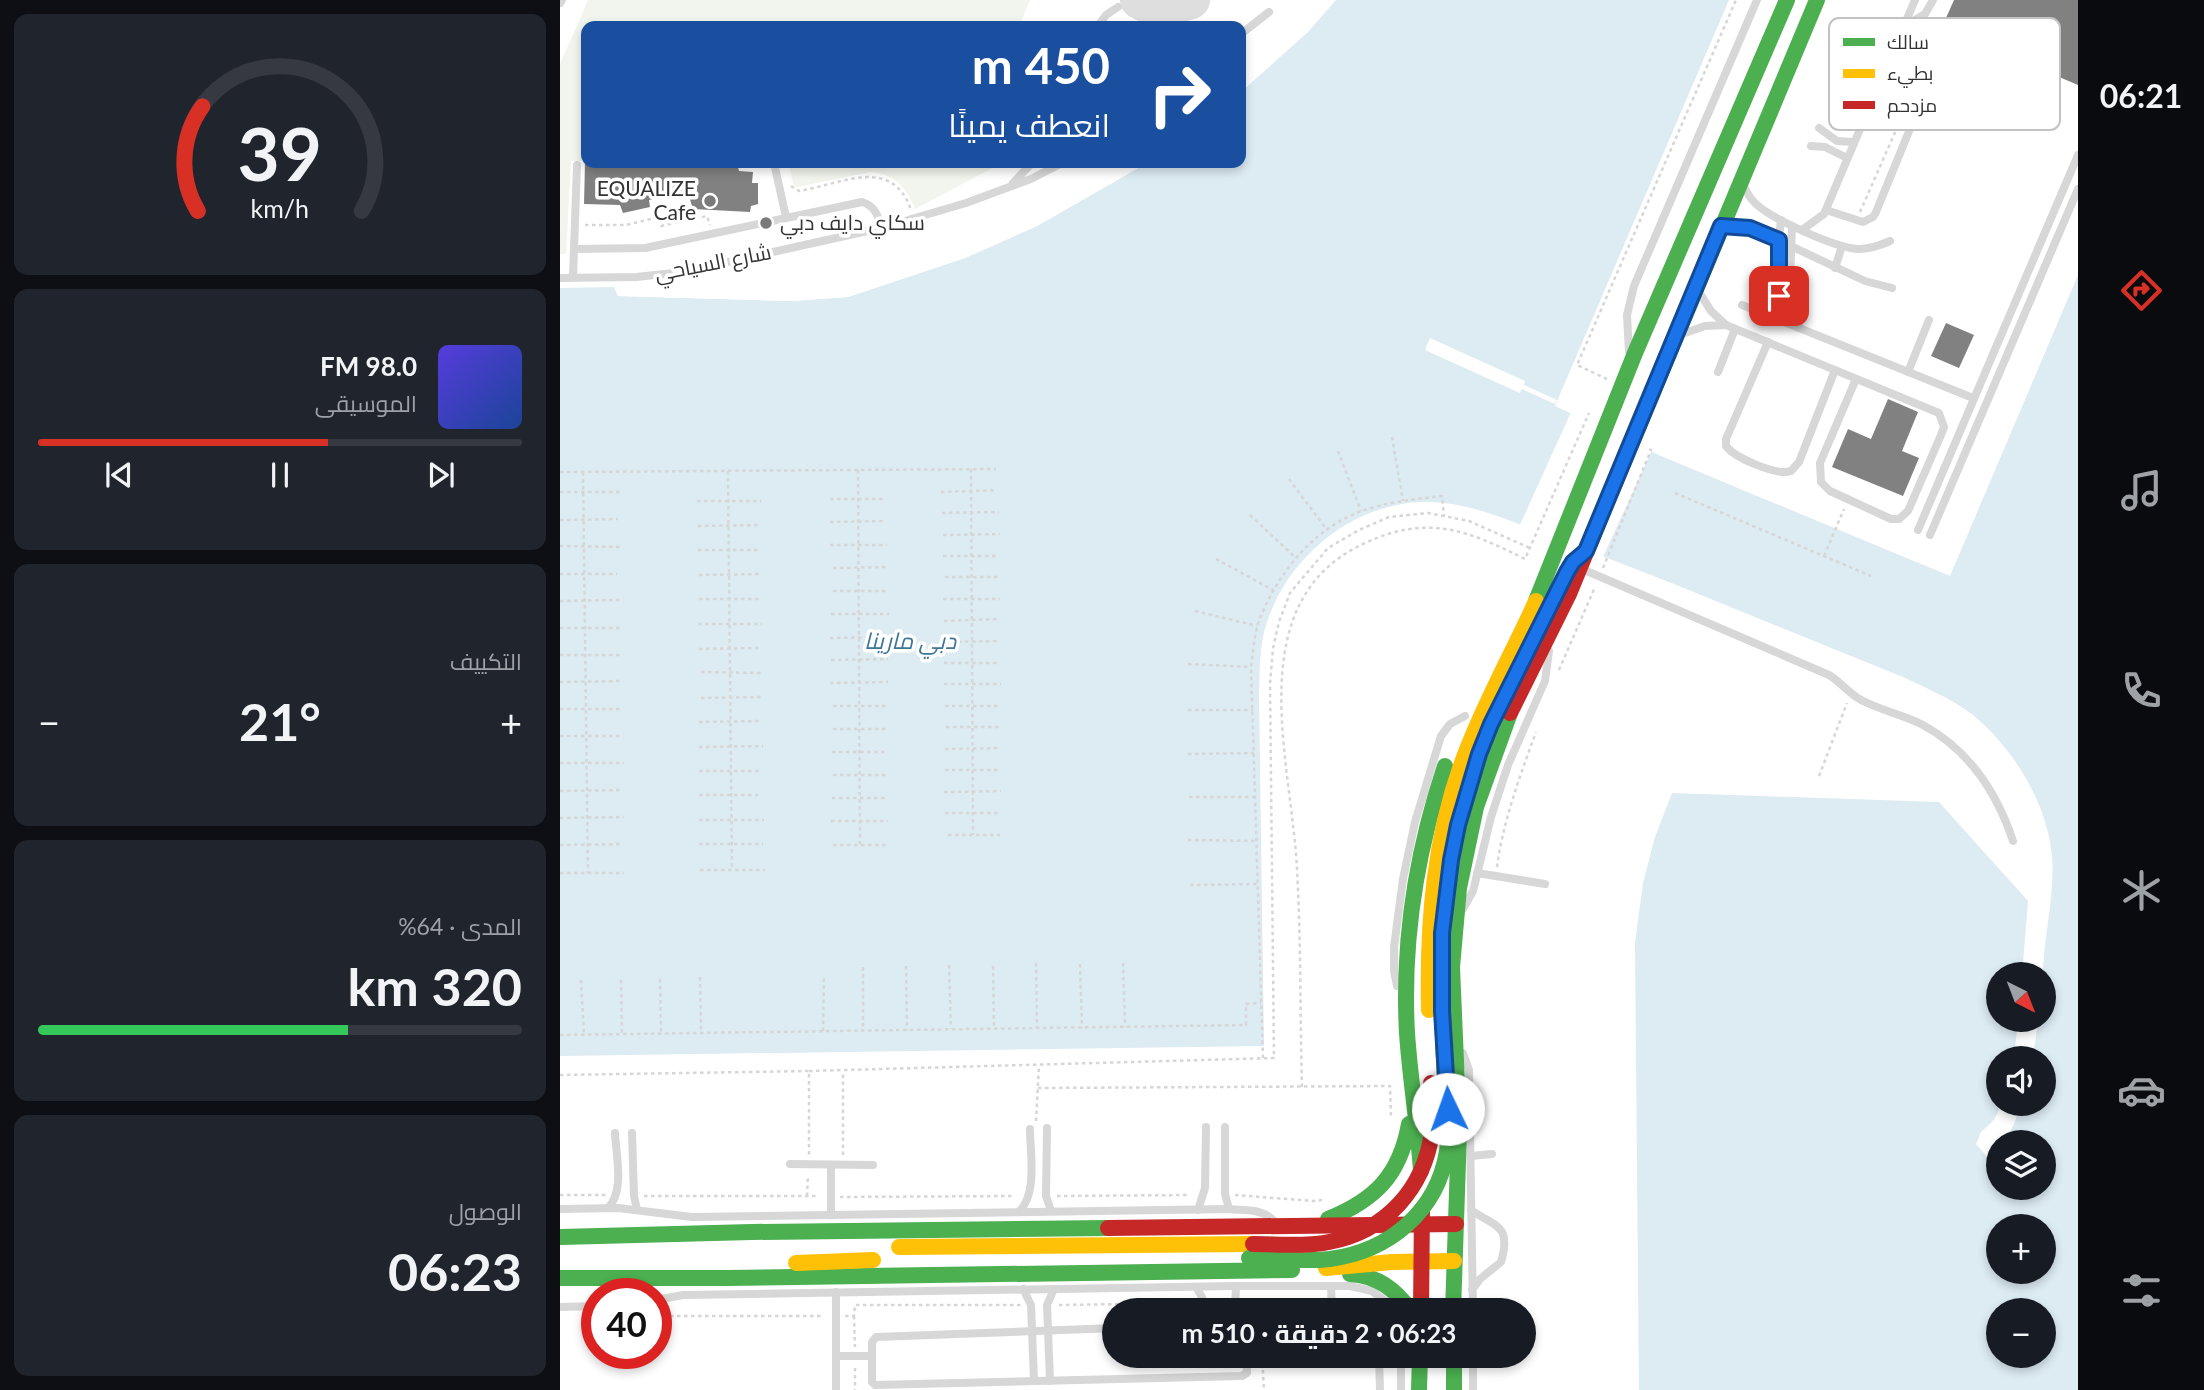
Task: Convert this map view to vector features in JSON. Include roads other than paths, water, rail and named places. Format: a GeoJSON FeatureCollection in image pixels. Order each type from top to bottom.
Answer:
{"type":"FeatureCollection","features":[{"type":"Feature","properties":{"kind":"street"},"geometry":{"type":"LineString","coordinates":[[1436,1010],[1427,961],[1431,900],[1436,862],[1453,789],[1479,719],[1540,593],[1631,366],[1787,0]]}},
{"type":"Feature","properties":{"kind":"street"},"geometry":{"type":"LineString","coordinates":[[1453,1298],[1459,1132],[1452,967],[1456,916],[1469,834],[1484,780],[1504,726],[1579,568],[1817,0]]}},
{"type":"Feature","properties":{"kind":"street"},"geometry":{"type":"LineString","coordinates":[[1421,1298],[1421,1174],[1409,1065],[1407,1006],[1409,929],[1417,865],[1430,809],[1465,716],[1544,560],[1559,543]]}},
{"type":"Feature","properties":{"kind":"street"},"geometry":{"type":"LineString","coordinates":[[733,1278],[763,1266],[829,1261],[1251,1251],[1328,1242],[1358,1234],[1385,1218],[1412,1192],[1424,1170],[1432,1130],[1442,933],[1458,825],[1469,784],[1504,696],[1567,572],[1573,562],[1586,551]]}},
{"type":"Feature","properties":{"kind":"street"},"geometry":{"type":"LineString","coordinates":[[1312,1224],[1349,1212],[1389,1179],[1404,1153],[1409,1110],[1414,1097]]}},
{"type":"Feature","properties":{"kind":"street"},"geometry":{"type":"LineString","coordinates":[[976,1229],[1001,1212]]}},
{"type":"Feature","properties":{"kind":"street"},"geometry":{"type":"LineString","coordinates":[[735,1217],[752,1232]]}},
{"type":"Feature","properties":{"kind":"street"},"geometry":{"type":"LineString","coordinates":[[560,1237],[1277,1224],[1456,1224]]}},
{"type":"Feature","properties":{"kind":"street"},"geometry":{"type":"LineString","coordinates":[[707,1233],[722,1242],[805,1247],[1251,1251]]}},
{"type":"Feature","properties":{"kind":"street"},"geometry":{"type":"LineString","coordinates":[[560,1278],[1114,1273],[1306,1269],[1454,1261]]}},
{"type":"Feature","properties":{"kind":"street"},"geometry":{"type":"LineString","coordinates":[[1306,1269],[1321,1274],[1357,1274],[1378,1278],[1401,1298]]}},
{"type":"Feature","properties":{"kind":"street"},"geometry":{"type":"LineString","coordinates":[[1091,1288],[1114,1273]]}},
{"type":"Feature","properties":{"kind":"street"},"geometry":{"type":"LineString","coordinates":[[733,1278],[753,1294]]}},
{"type":"Feature","properties":{"kind":"street"},"geometry":{"type":"LineString","coordinates":[[1419,1390],[1420,1368]]}},
{"type":"Feature","properties":{"kind":"street"},"geometry":{"type":"LineString","coordinates":[[1454,1368],[1454,1390]]}},
{"type":"Feature","properties":{"kind":"lane"},"geometry":{"type":"LineString","coordinates":[[1631,366],[1626,330],[1634,286],[1757,0]]}},
{"type":"Feature","properties":{"kind":"lane"},"geometry":{"type":"LineString","coordinates":[[1907,18],[1915,0]]}},
{"type":"Feature","properties":{"kind":"lane"},"geometry":{"type":"LineString","coordinates":[[1918,18],[1925,14],[1933,0]]}},
{"type":"Feature","properties":{"kind":"lane"},"geometry":{"type":"LineString","coordinates":[[1101,21],[1105,15],[1118,7]]}},
{"type":"Feature","properties":{"kind":"lane"},"geometry":{"type":"LineString","coordinates":[[1246,30],[1269,12]]}},
{"type":"Feature","properties":{"kind":"lane"},"geometry":{"type":"LineString","coordinates":[[1819,128],[1837,141],[1854,142]]}},
{"type":"Feature","properties":{"kind":"lane"},"geometry":{"type":"LineString","coordinates":[[1802,230],[1818,220],[1826,210],[1859,130]]}},
{"type":"Feature","properties":{"kind":"lane"},"geometry":{"type":"LineString","coordinates":[[1826,210],[1857,221],[1869,220],[1876,212],[1909,130]]}},
{"type":"Feature","properties":{"kind":"lane"},"geometry":{"type":"LineString","coordinates":[[1811,146],[1825,147],[1847,158]]}},
{"type":"Feature","properties":{"kind":"lane"},"geometry":{"type":"LineString","coordinates":[[1918,530],[2078,155]]}},
{"type":"Feature","properties":{"kind":"lane"},"geometry":{"type":"LineString","coordinates":[[573,277],[577,165]]}},
{"type":"Feature","properties":{"kind":"lane"},"geometry":{"type":"LineString","coordinates":[[775,168],[786,217]]}},
{"type":"Feature","properties":{"kind":"lane"},"geometry":{"type":"LineString","coordinates":[[1011,186],[1027,168]]}},
{"type":"Feature","properties":{"kind":"lane","name":"شارع السياحي"},"geometry":{"type":"LineString","coordinates":[[560,278],[683,272],[881,228],[1011,186],[1052,168]]}},
{"type":"Feature","properties":{"kind":"lane"},"geometry":{"type":"LineString","coordinates":[[1742,177],[1744,187],[1755,204],[1792,226],[1842,246],[1868,248],[1889,241]]}},
{"type":"Feature","properties":{"kind":"lane"},"geometry":{"type":"LineString","coordinates":[[1930,535],[2078,189]]}},
{"type":"Feature","properties":{"kind":"lane"},"geometry":{"type":"LineString","coordinates":[[574,249],[645,247],[862,202],[870,204],[876,210],[881,228]]}},
{"type":"Feature","properties":{"kind":"lane"},"geometry":{"type":"LineString","coordinates":[[1781,220],[1779,296],[1787,323]]}},
{"type":"Feature","properties":{"kind":"lane"},"geometry":{"type":"LineString","coordinates":[[1721,226],[1750,228],[1865,281],[1892,288]]}},
{"type":"Feature","properties":{"kind":"lane"},"geometry":{"type":"LineString","coordinates":[[1792,226],[1789,246],[1790,289],[1799,328]]}},
{"type":"Feature","properties":{"kind":"lane"},"geometry":{"type":"LineString","coordinates":[[1835,268],[1842,246]]}},
{"type":"Feature","properties":{"kind":"lane"},"geometry":{"type":"LineString","coordinates":[[1696,287],[1705,304],[1726,325],[1932,408],[1943,419],[1944,427],[1903,517],[1891,519],[1825,487],[1821,482],[1819,470],[1856,379]]}},
{"type":"Feature","properties":{"kind":"lane"},"geometry":{"type":"LineString","coordinates":[[1742,305],[1973,398]]}},
{"type":"Feature","properties":{"kind":"lane"},"geometry":{"type":"LineString","coordinates":[[1908,372],[1930,320]]}},
{"type":"Feature","properties":{"kind":"lane"},"geometry":{"type":"LineString","coordinates":[[1676,337],[1705,326],[1726,325]]}},
{"type":"Feature","properties":{"kind":"lane"},"geometry":{"type":"LineString","coordinates":[[1718,372],[1735,329]]}},
{"type":"Feature","properties":{"kind":"lane"},"geometry":{"type":"LineString","coordinates":[[1768,342],[1726,439],[1726,446],[1737,456],[1778,473],[1791,471],[1799,462],[1835,370]]}},
{"type":"Feature","properties":{"kind":"lane"},"geometry":{"type":"LineString","coordinates":[[1579,568],[1829,675],[1862,701],[1923,726],[1961,754],[1981,776],[2003,812],[2013,841]]}},
{"type":"Feature","properties":{"kind":"lane"},"geometry":{"type":"LineString","coordinates":[[1456,916],[1470,899],[1503,778],[1545,681],[1549,660],[1548,638]]}},
{"type":"Feature","properties":{"kind":"lane"},"geometry":{"type":"LineString","coordinates":[[1477,873],[1545,884]]}},
{"type":"Feature","properties":{"kind":"lane"},"geometry":{"type":"LineString","coordinates":[[1455,1045],[1464,1053],[1468,1064],[1472,1298]]}},
{"type":"Feature","properties":{"kind":"lane"},"geometry":{"type":"LineString","coordinates":[[1198,1210],[1204,1195],[1206,1127]]}},
{"type":"Feature","properties":{"kind":"lane"},"geometry":{"type":"LineString","coordinates":[[1225,1127],[1226,1194],[1229,1209]]}},
{"type":"Feature","properties":{"kind":"lane"},"geometry":{"type":"LineString","coordinates":[[1019,1212],[1028,1196],[1033,1128]]}},
{"type":"Feature","properties":{"kind":"lane"},"geometry":{"type":"LineString","coordinates":[[1047,1128],[1046,1196],[1051,1211]]}},
{"type":"Feature","properties":{"kind":"lane"},"geometry":{"type":"LineString","coordinates":[[608,1208],[616,1195],[615,1133]]}},
{"type":"Feature","properties":{"kind":"lane"},"geometry":{"type":"LineString","coordinates":[[632,1133],[636,1210]]}},
{"type":"Feature","properties":{"kind":"lane"},"geometry":{"type":"LineString","coordinates":[[1471,1156],[1492,1154]]}},
{"type":"Feature","properties":{"kind":"lane"},"geometry":{"type":"LineString","coordinates":[[790,1164],[873,1165]]}},
{"type":"Feature","properties":{"kind":"lane"},"geometry":{"type":"LineString","coordinates":[[831,1165],[831,1215]]}},
{"type":"Feature","properties":{"kind":"lane"},"geometry":{"type":"LineString","coordinates":[[560,1209],[608,1208],[679,1216],[735,1217],[1229,1209],[1264,1213],[1277,1224]]}},
{"type":"Feature","properties":{"kind":"lane"},"geometry":{"type":"LineString","coordinates":[[1471,1210],[1497,1224],[1503,1234],[1501,1262],[1480,1279],[1472,1290]]}},
{"type":"Feature","properties":{"kind":"lane"},"geometry":{"type":"LineString","coordinates":[[1235,1298],[1236,1286]]}},
{"type":"Feature","properties":{"kind":"lane"},"geometry":{"type":"LineString","coordinates":[[1331,1286],[1331,1298]]}},
{"type":"Feature","properties":{"kind":"lane"},"geometry":{"type":"LineString","coordinates":[[672,1297],[836,1292],[1350,1286],[1372,1291],[1381,1298]]}},
{"type":"Feature","properties":{"kind":"lane"},"geometry":{"type":"LineString","coordinates":[[1196,1287],[1200,1298]]}},
{"type":"Feature","properties":{"kind":"lane"},"geometry":{"type":"LineString","coordinates":[[1023,1289],[1031,1306],[1034,1381]]}},
{"type":"Feature","properties":{"kind":"lane"},"geometry":{"type":"LineString","coordinates":[[1050,1381],[1047,1305],[1054,1289]]}},
{"type":"Feature","properties":{"kind":"lane"},"geometry":{"type":"LineString","coordinates":[[836,1292],[836,1390]]}},
{"type":"Feature","properties":{"kind":"lane"},"geometry":{"type":"LineString","coordinates":[[560,1307],[581,1306]]}},
{"type":"Feature","properties":{"kind":"lane"},"geometry":{"type":"LineString","coordinates":[[1102,1329],[878,1336],[873,1340],[872,1382],[875,1385],[1244,1376],[1247,1368]]}},
{"type":"Feature","properties":{"kind":"lane"},"geometry":{"type":"LineString","coordinates":[[836,1356],[872,1356]]}},
{"type":"Feature","properties":{"kind":"lane"},"geometry":{"type":"LineString","coordinates":[[1379,1368],[1380,1390]]}},
{"type":"Feature","properties":{"kind":"lane"},"geometry":{"type":"LineString","coordinates":[[1401,1368],[1401,1390]]}},
{"type":"Feature","properties":{"kind":"lane"},"geometry":{"type":"LineString","coordinates":[[1473,1368],[1473,1390]]}},
{"type":"Feature","properties":{"kind":"water","name":"دبي مارينا"},"geometry":{"type":"Polygon","coordinates":[[[1336,0],[1729,0],[1555,406],[1661,456],[1950,576],[2078,275],[2078,1390],[1639,1390],[1635,943],[1643,883],[1655,837],[1672,793],[1939,802],[2028,901],[2023,962],[1986,962],[1986,1032],[2017,1032],[2015,1046],[1986,1046],[1986,1116],[1996,1116],[1981,1132],[1976,1144],[1986,1156],[1986,1200],[2056,1200],[2056,1130],[2011,1130],[2017,1116],[2056,1116],[2056,1046],[2035,1046],[2036,1032],[2056,1032],[2056,962],[2044,962],[2053,871],[2049,836],[2036,797],[2015,761],[1973,715],[1948,699],[1903,677],[1649,574],[1512,521],[1458,505],[1421,502],[1395,505],[1346,525],[1306,557],[1289,578],[1266,625],[1261,650],[1259,694],[1264,1046],[560,1056],[560,288],[614,287],[618,296],[791,301],[848,297],[965,258],[1037,226],[1138,168],[1246,168],[1246,88],[1308,32],[1336,0]]]}},
{"type":"Feature","properties":{"kind":"place","name":"EQUALIZE Cafe"},"geometry":{"type":"Point","coordinates":[710,201]}},
{"type":"Feature","properties":{"kind":"place","name":"سكاي دايف دبي"},"geometry":{"type":"Point","coordinates":[766,223]}}]}
